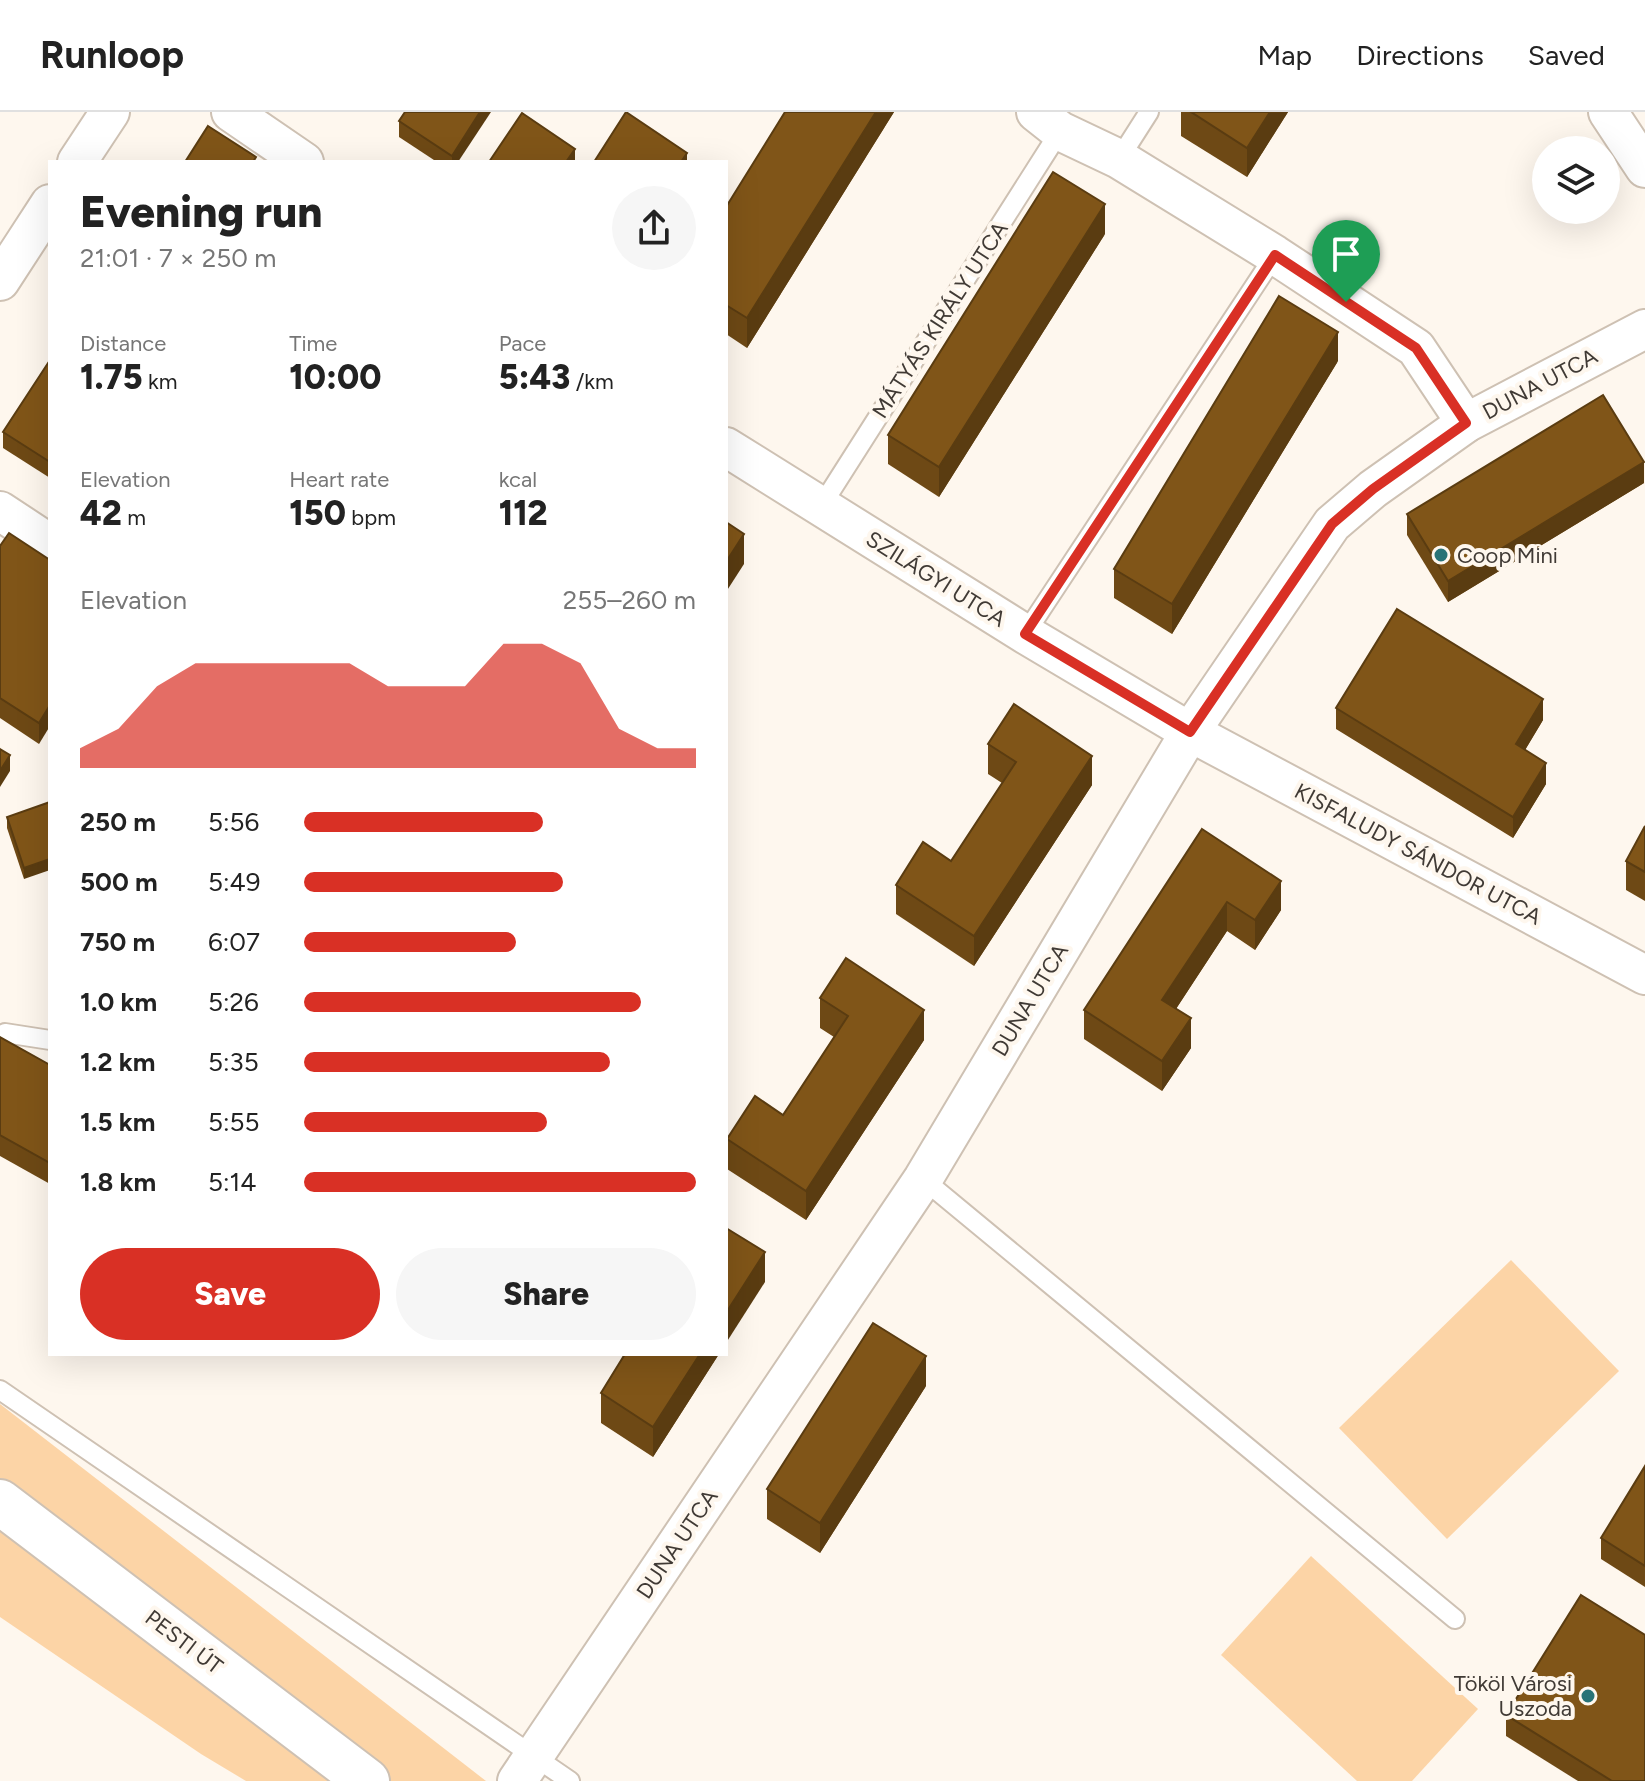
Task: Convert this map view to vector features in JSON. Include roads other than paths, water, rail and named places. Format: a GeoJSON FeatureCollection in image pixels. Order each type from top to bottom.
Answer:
{"type":"FeatureCollection","features":[{"type":"Feature","properties":{"kind":"main road","name":"PESTI ÚT"},"geometry":{"type":"LineString","coordinates":[[0,1502],[367,1781]]}},
{"type":"Feature","properties":{"kind":"street"},"geometry":{"type":"LineString","coordinates":[[78,160],[110,112]]}},
{"type":"Feature","properties":{"kind":"street"},"geometry":{"type":"LineString","coordinates":[[231,112],[301,160]]}},
{"type":"Feature","properties":{"kind":"street"},"geometry":{"type":"LineString","coordinates":[[1618,115],[1645,168]]}},
{"type":"Feature","properties":{"kind":"street"},"geometry":{"type":"LineString","coordinates":[[1048,122],[1119,159],[1275,255],[1416,348],[1466,423]]}},
{"type":"Feature","properties":{"kind":"street"},"geometry":{"type":"LineString","coordinates":[[0,281],[48,207]]}},
{"type":"Feature","properties":{"kind":"street","name":"DUNA UTCA"},"geometry":{"type":"LineString","coordinates":[[526,1768],[923,1179],[1190,732],[1332,524],[1373,489],[1466,423],[1645,329]]}},
{"type":"Feature","properties":{"kind":"street","name":"SZILÁGYI UTCA"},"geometry":{"type":"LineString","coordinates":[[728,448],[1025,634],[1190,732]]}},
{"type":"Feature","properties":{"kind":"street"},"geometry":{"type":"LineString","coordinates":[[0,511],[48,543]]}},
{"type":"Feature","properties":{"kind":"street","name":"KISFALUDY SÁNDOR UTCA"},"geometry":{"type":"LineString","coordinates":[[1190,732],[1645,975]]}},
{"type":"Feature","properties":{"kind":"lane"},"geometry":{"type":"LineString","coordinates":[[1119,159],[1149,112]]}},
{"type":"Feature","properties":{"kind":"lane","name":"MÁTYÁS KIRÁLY UTCA"},"geometry":{"type":"LineString","coordinates":[[820,508],[1048,122]]}},
{"type":"Feature","properties":{"kind":"lane"},"geometry":{"type":"LineString","coordinates":[[1025,634],[1275,255]]}},
{"type":"Feature","properties":{"kind":"lane"},"geometry":{"type":"LineString","coordinates":[[5,1033],[48,1040]]}},
{"type":"Feature","properties":{"kind":"lane"},"geometry":{"type":"LineString","coordinates":[[923,1179],[1455,1619]]}},
{"type":"Feature","properties":{"kind":"lane"},"geometry":{"type":"LineString","coordinates":[[0,1390],[526,1768],[570,1781]]}},
{"type":"Feature","properties":{"kind":"place","name":"Coop Mini"},"geometry":{"type":"Point","coordinates":[1441,555]}},
{"type":"Feature","properties":{"kind":"place","name":"Tököl Városi Uszoda"},"geometry":{"type":"Point","coordinates":[1588,1696]}}]}
